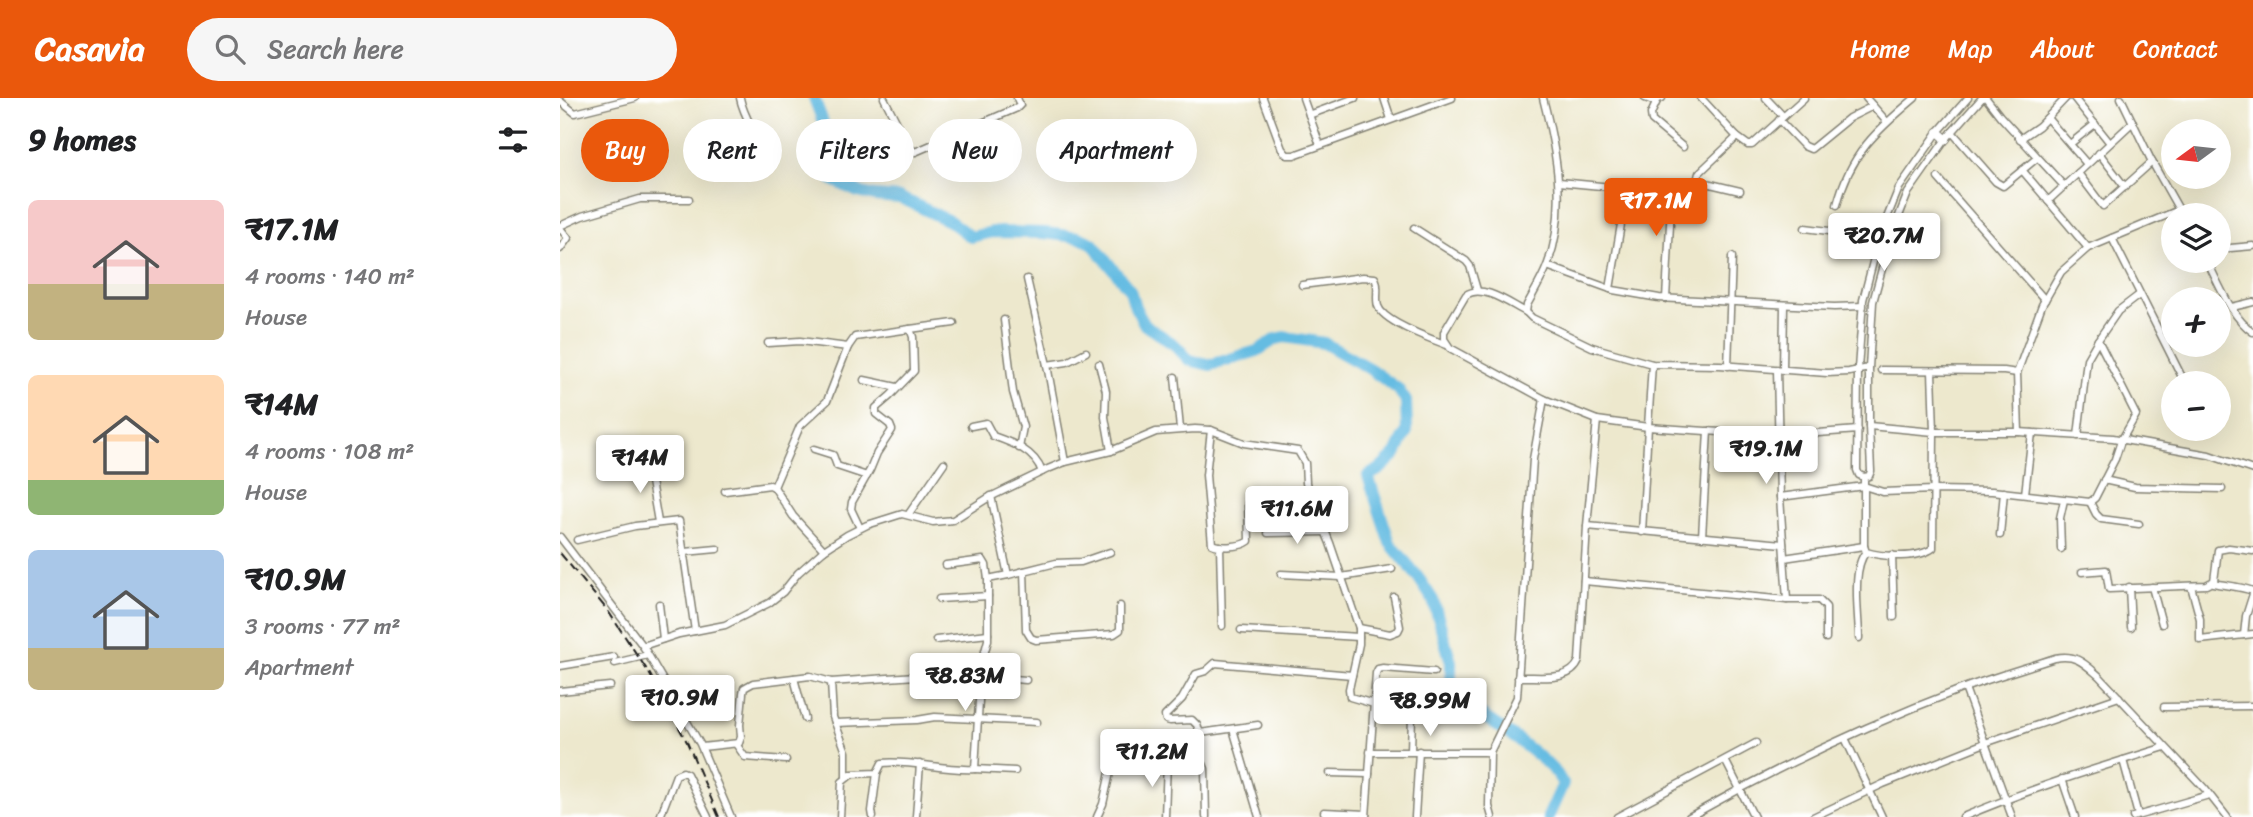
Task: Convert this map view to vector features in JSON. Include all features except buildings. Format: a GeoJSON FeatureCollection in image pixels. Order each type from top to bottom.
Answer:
{"type":"FeatureCollection","features":[{"type":"Feature","properties":{"kind":"street"},"geometry":{"type":"LineString","coordinates":[[561,104],[575,113],[635,98]]}},
{"type":"Feature","properties":{"kind":"street"},"geometry":{"type":"LineString","coordinates":[[740,98],[748,119]]}},
{"type":"Feature","properties":{"kind":"street"},"geometry":{"type":"LineString","coordinates":[[884,98],[910,148],[915,152],[1017,108],[1020,105],[1017,98]]}},
{"type":"Feature","properties":{"kind":"street"},"geometry":{"type":"LineString","coordinates":[[1262,98],[1282,149],[1287,155],[1294,155],[1431,102],[1452,98]]}},
{"type":"Feature","properties":{"kind":"street"},"geometry":{"type":"LineString","coordinates":[[1303,98],[1320,145]]}},
{"type":"Feature","properties":{"kind":"street"},"geometry":{"type":"LineString","coordinates":[[1309,115],[1355,98]]}},
{"type":"Feature","properties":{"kind":"street"},"geometry":{"type":"LineString","coordinates":[[1384,98],[1391,119]]}},
{"type":"Feature","properties":{"kind":"street"},"geometry":{"type":"LineString","coordinates":[[1526,312],[1547,266],[1557,229],[1559,206],[1555,145],[1543,98]]}},
{"type":"Feature","properties":{"kind":"street"},"geometry":{"type":"LineString","coordinates":[[1645,98],[1659,99],[1651,114],[1652,121],[1683,147]]}},
{"type":"Feature","properties":{"kind":"street"},"geometry":{"type":"LineString","coordinates":[[1701,98],[1737,137],[1745,144],[1752,145],[1804,98]]}},
{"type":"Feature","properties":{"kind":"street"},"geometry":{"type":"LineString","coordinates":[[1766,98],[1804,146],[1811,149],[1849,118],[1873,106]]}},
{"type":"Feature","properties":{"kind":"street"},"geometry":{"type":"LineString","coordinates":[[1866,98],[1887,122]]}},
{"type":"Feature","properties":{"kind":"street"},"geometry":{"type":"LineString","coordinates":[[1837,205],[1852,166],[1873,135],[1914,98]]}},
{"type":"Feature","properties":{"kind":"street"},"geometry":{"type":"LineString","coordinates":[[1968,98],[1938,132],[1899,188],[1880,235],[1863,306],[1858,369],[1858,475],[1869,476],[1871,471],[1868,426],[1873,302],[1890,239],[1908,193],[1949,135],[1984,98],[2064,186]]}},
{"type":"Feature","properties":{"kind":"street"},"geometry":{"type":"LineString","coordinates":[[2020,139],[2047,118],[2066,98]]}},
{"type":"Feature","properties":{"kind":"street"},"geometry":{"type":"LineString","coordinates":[[2074,98],[2110,143]]}},
{"type":"Feature","properties":{"kind":"street"},"geometry":{"type":"LineString","coordinates":[[2121,98],[2175,203]]}},
{"type":"Feature","properties":{"kind":"street"},"geometry":{"type":"LineString","coordinates":[[2047,118],[2087,164]]}},
{"type":"Feature","properties":{"kind":"street"},"geometry":{"type":"LineString","coordinates":[[2048,201],[2133,122]]}},
{"type":"Feature","properties":{"kind":"street"},"geometry":{"type":"LineString","coordinates":[[2070,144],[2095,124]]}},
{"type":"Feature","properties":{"kind":"street"},"geometry":{"type":"LineString","coordinates":[[1938,132],[1949,135],[2003,186],[2037,158]]}},
{"type":"Feature","properties":{"kind":"street"},"geometry":{"type":"LineString","coordinates":[[1737,137],[1698,177],[1702,182],[1740,191]]}},
{"type":"Feature","properties":{"kind":"street"},"geometry":{"type":"LineString","coordinates":[[2099,153],[2125,187]]}},
{"type":"Feature","properties":{"kind":"street"},"geometry":{"type":"LineString","coordinates":[[2078,173],[2103,206],[2152,162]]}},
{"type":"Feature","properties":{"kind":"street"},"geometry":{"type":"LineString","coordinates":[[2022,170],[2088,248]]}},
{"type":"Feature","properties":{"kind":"street"},"geometry":{"type":"LineString","coordinates":[[1938,178],[2045,300]]}},
{"type":"Feature","properties":{"kind":"street"},"geometry":{"type":"LineString","coordinates":[[1559,182],[1622,188],[1626,195],[1610,289]]}},
{"type":"Feature","properties":{"kind":"street"},"geometry":{"type":"LineString","coordinates":[[1626,195],[1664,201],[1671,205],[1666,299]]}},
{"type":"Feature","properties":{"kind":"street"},"geometry":{"type":"LineString","coordinates":[[560,248],[568,239],[560,227],[582,216],[639,199],[689,198]]}},
{"type":"Feature","properties":{"kind":"street"},"geometry":{"type":"LineString","coordinates":[[2019,432],[2017,373],[2045,300],[2061,272],[2088,248],[2161,220]]}},
{"type":"Feature","properties":{"kind":"street"},"geometry":{"type":"LineString","coordinates":[[1414,228],[1466,261],[1477,290]]}},
{"type":"Feature","properties":{"kind":"street"},"geometry":{"type":"LineString","coordinates":[[1805,228],[1845,233],[1867,254],[1875,256]]}},
{"type":"Feature","properties":{"kind":"street"},"geometry":{"type":"LineString","coordinates":[[2112,238],[2179,371]]}},
{"type":"Feature","properties":{"kind":"street"},"geometry":{"type":"LineString","coordinates":[[2231,247],[2253,246]]}},
{"type":"Feature","properties":{"kind":"street"},"geometry":{"type":"LineString","coordinates":[[1728,366],[1732,257]]}},
{"type":"Feature","properties":{"kind":"street"},"geometry":{"type":"LineString","coordinates":[[1547,266],[1610,289],[1666,299],[1784,306],[1863,306]]}},
{"type":"Feature","properties":{"kind":"street"},"geometry":{"type":"LineString","coordinates":[[2214,273],[2246,328],[2253,332]]}},
{"type":"Feature","properties":{"kind":"street"},"geometry":{"type":"LineString","coordinates":[[1302,285],[1363,277],[1375,278],[1378,287],[1377,305],[1386,317],[1447,345],[1544,399],[1597,420],[1648,428],[1778,436],[1858,430]]}},
{"type":"Feature","properties":{"kind":"street"},"geometry":{"type":"LineString","coordinates":[[1027,279],[1065,462]]}},
{"type":"Feature","properties":{"kind":"street"},"geometry":{"type":"LineString","coordinates":[[1447,345],[1444,332],[1465,295],[1477,290],[1592,347],[1653,364],[1849,372],[1869,368]]}},
{"type":"Feature","properties":{"kind":"street"},"geometry":{"type":"LineString","coordinates":[[2078,436],[2087,359],[2119,311],[2139,295]]}},
{"type":"Feature","properties":{"kind":"street"},"geometry":{"type":"LineString","coordinates":[[2232,307],[2253,302]]}},
{"type":"Feature","properties":{"kind":"street"},"geometry":{"type":"LineString","coordinates":[[1784,306],[1778,436],[1787,600]]}},
{"type":"Feature","properties":{"kind":"street"},"geometry":{"type":"LineString","coordinates":[[1004,320],[1013,392],[1023,427],[1019,447]]}},
{"type":"Feature","properties":{"kind":"street"},"geometry":{"type":"LineString","coordinates":[[774,487],[800,426],[827,401],[848,347],[855,337],[954,323]]}},
{"type":"Feature","properties":{"kind":"street"},"geometry":{"type":"LineString","coordinates":[[860,528],[851,506],[877,453],[891,433],[890,425],[876,414],[876,408],[914,371],[913,337],[910,329]]}},
{"type":"Feature","properties":{"kind":"street"},"geometry":{"type":"LineString","coordinates":[[1780,497],[1864,486],[1889,493],[1933,490],[2004,492],[2090,502],[2095,498],[2136,415],[2098,340]]}},
{"type":"Feature","properties":{"kind":"street"},"geometry":{"type":"LineString","coordinates":[[768,343],[810,342],[848,347]]}},
{"type":"Feature","properties":{"kind":"street"},"geometry":{"type":"LineString","coordinates":[[1047,365],[1067,362],[1086,352]]}},
{"type":"Feature","properties":{"kind":"street"},"geometry":{"type":"LineString","coordinates":[[1099,363],[1106,391],[1105,417],[1111,451]]}},
{"type":"Feature","properties":{"kind":"street"},"geometry":{"type":"LineString","coordinates":[[1642,532],[1653,364]]}},
{"type":"Feature","properties":{"kind":"street"},"geometry":{"type":"LineString","coordinates":[[1881,369],[2017,373]]}},
{"type":"Feature","properties":{"kind":"street"},"geometry":{"type":"LineString","coordinates":[[1784,558],[1865,549],[1892,555],[1919,555],[1933,548],[1932,371]]}},
{"type":"Feature","properties":{"kind":"street"},"geometry":{"type":"LineString","coordinates":[[1175,377],[1181,429]]}},
{"type":"Feature","properties":{"kind":"street"},"geometry":{"type":"LineString","coordinates":[[864,380],[897,387]]}},
{"type":"Feature","properties":{"kind":"street"},"geometry":{"type":"LineString","coordinates":[[1492,817],[1489,806],[1491,749],[1514,706],[1533,459],[1544,399]]}},
{"type":"Feature","properties":{"kind":"street"},"geometry":{"type":"LineString","coordinates":[[1518,677],[1563,676],[1571,673],[1579,661],[1597,420]]}},
{"type":"Feature","properties":{"kind":"street"},"geometry":{"type":"LineString","coordinates":[[971,426],[986,423],[993,436],[1037,458],[1042,472]]}},
{"type":"Feature","properties":{"kind":"street"},"geometry":{"type":"LineString","coordinates":[[1868,426],[1934,432],[2019,432],[2078,436],[2209,455],[2253,470]]}},
{"type":"Feature","properties":{"kind":"street"},"geometry":{"type":"LineString","coordinates":[[1211,430],[1206,467],[1210,541],[1214,545],[1243,545],[1249,541],[1248,503]]}},
{"type":"Feature","properties":{"kind":"street"},"geometry":{"type":"LineString","coordinates":[[643,646],[725,625],[777,598],[824,550],[860,528],[894,515],[908,515],[933,522],[953,520],[991,496],[1065,462],[1111,451],[1156,432],[1211,430],[1244,443],[1298,451],[1306,463],[1306,483],[1359,628],[1350,696],[1374,704]]}},
{"type":"Feature","properties":{"kind":"street"},"geometry":{"type":"LineString","coordinates":[[1702,537],[1708,431]]}},
{"type":"Feature","properties":{"kind":"street"},"geometry":{"type":"LineString","coordinates":[[2025,494],[2032,433]]}},
{"type":"Feature","properties":{"kind":"street"},"geometry":{"type":"LineString","coordinates":[[814,449],[833,455],[837,466],[867,476]]}},
{"type":"Feature","properties":{"kind":"street"},"geometry":{"type":"LineString","coordinates":[[908,515],[944,463]]}},
{"type":"Feature","properties":{"kind":"street"},"geometry":{"type":"LineString","coordinates":[[648,464],[658,522]]}},
{"type":"Feature","properties":{"kind":"street"},"geometry":{"type":"LineString","coordinates":[[1859,638],[1857,575],[1865,549],[1864,477]]}},
{"type":"Feature","properties":{"kind":"street"},"geometry":{"type":"LineString","coordinates":[[2104,480],[2135,487],[2222,489]]}},
{"type":"Feature","properties":{"kind":"street"},"geometry":{"type":"LineString","coordinates":[[725,491],[770,485],[774,487],[793,516],[824,550]]}},
{"type":"Feature","properties":{"kind":"street"},"geometry":{"type":"LineString","coordinates":[[2000,535],[2004,492]]}},
{"type":"Feature","properties":{"kind":"street"},"geometry":{"type":"LineString","coordinates":[[991,496],[1008,575]]}},
{"type":"Feature","properties":{"kind":"street"},"geometry":{"type":"LineString","coordinates":[[2061,549],[2060,517],[2064,500]]}},
{"type":"Feature","properties":{"kind":"street"},"geometry":{"type":"LineString","coordinates":[[2090,502],[2101,519],[2139,524]]}},
{"type":"Feature","properties":{"kind":"street"},"geometry":{"type":"LineString","coordinates":[[577,540],[623,528],[679,521],[695,631]]}},
{"type":"Feature","properties":{"kind":"street"},"geometry":{"type":"LineString","coordinates":[[1587,526],[1783,544]]}},
{"type":"Feature","properties":{"kind":"street"},"geometry":{"type":"LineString","coordinates":[[1268,533],[1325,532]]}},
{"type":"Feature","properties":{"kind":"street"},"geometry":{"type":"LineString","coordinates":[[560,537],[643,646],[702,747],[732,817]]}},
{"type":"Feature","properties":{"kind":"street"},"geometry":{"type":"LineString","coordinates":[[1220,546],[1222,626]]}},
{"type":"Feature","properties":{"kind":"street"},"geometry":{"type":"LineString","coordinates":[[685,552],[717,548]]}},
{"type":"Feature","properties":{"kind":"street"},"geometry":{"type":"LineString","coordinates":[[2213,583],[2218,550],[2229,548],[2253,551]]}},
{"type":"Feature","properties":{"kind":"street"},"geometry":{"type":"LineString","coordinates":[[988,579],[1062,562],[1081,562],[1110,552]]}},
{"type":"Feature","properties":{"kind":"street"},"geometry":{"type":"LineString","coordinates":[[1892,555],[1894,617]]}},
{"type":"Feature","properties":{"kind":"street"},"geometry":{"type":"LineString","coordinates":[[946,565],[983,560],[988,579],[988,634],[980,676],[975,769]]}},
{"type":"Feature","properties":{"kind":"street"},"geometry":{"type":"LineString","coordinates":[[1281,574],[1341,577],[1392,569]]}},
{"type":"Feature","properties":{"kind":"street"},"geometry":{"type":"LineString","coordinates":[[2082,572],[2105,570],[2109,589],[2213,583],[2239,585],[2253,592],[2244,635]]}},
{"type":"Feature","properties":{"kind":"street"},"geometry":{"type":"LineString","coordinates":[[1024,571],[1026,630],[1031,638],[1036,640],[1114,634],[1120,630],[1120,606]]}},
{"type":"Feature","properties":{"kind":"street"},"geometry":{"type":"LineString","coordinates":[[1584,581],[1822,601],[1826,607],[1826,638]]}},
{"type":"Feature","properties":{"kind":"street"},"geometry":{"type":"LineString","coordinates":[[2191,586],[2200,619],[2200,640],[2253,634]]}},
{"type":"Feature","properties":{"kind":"street"},"geometry":{"type":"LineString","coordinates":[[2129,587],[2131,627]]}},
{"type":"Feature","properties":{"kind":"street"},"geometry":{"type":"LineString","coordinates":[[2152,587],[2162,624]]}},
{"type":"Feature","properties":{"kind":"street"},"geometry":{"type":"LineString","coordinates":[[939,599],[988,596]]}},
{"type":"Feature","properties":{"kind":"street"},"geometry":{"type":"LineString","coordinates":[[1359,628],[1390,634],[1398,631],[1400,627],[1394,597]]}},
{"type":"Feature","properties":{"kind":"street"},"geometry":{"type":"LineString","coordinates":[[659,604],[663,639]]}},
{"type":"Feature","properties":{"kind":"street"},"geometry":{"type":"LineString","coordinates":[[1241,629],[1359,637]]}},
{"type":"Feature","properties":{"kind":"street"},"geometry":{"type":"LineString","coordinates":[[936,640],[988,634]]}},
{"type":"Feature","properties":{"kind":"street"},"geometry":{"type":"LineString","coordinates":[[560,666],[648,655]]}},
{"type":"Feature","properties":{"kind":"street"},"geometry":{"type":"LineString","coordinates":[[1689,817],[1739,789],[1845,738],[1965,688],[2066,656],[2084,662],[2227,817]]}},
{"type":"Feature","properties":{"kind":"street"},"geometry":{"type":"LineString","coordinates":[[1258,725],[1200,733],[1192,720],[1166,720],[1165,716],[1182,699],[1196,674],[1206,671],[1214,663],[1352,675]]}},
{"type":"Feature","properties":{"kind":"street"},"geometry":{"type":"LineString","coordinates":[[1324,812],[1366,816],[1378,669],[1434,672]]}},
{"type":"Feature","properties":{"kind":"street"},"geometry":{"type":"LineString","coordinates":[[702,747],[736,744],[741,740],[744,688],[753,683],[815,676],[831,682],[930,675],[1026,680]]}},
{"type":"Feature","properties":{"kind":"street"},"geometry":{"type":"LineString","coordinates":[[794,678],[805,719]]}},
{"type":"Feature","properties":{"kind":"street"},"geometry":{"type":"LineString","coordinates":[[831,682],[835,723],[846,752],[846,777]]}},
{"type":"Feature","properties":{"kind":"street"},"geometry":{"type":"LineString","coordinates":[[560,691],[610,686]]}},
{"type":"Feature","properties":{"kind":"street"},"geometry":{"type":"LineString","coordinates":[[1965,688],[2012,817]]}},
{"type":"Feature","properties":{"kind":"street"},"geometry":{"type":"LineString","coordinates":[[1812,817],[1985,743],[2119,697]]}},
{"type":"Feature","properties":{"kind":"street"},"geometry":{"type":"LineString","coordinates":[[2164,707],[2253,706]]}},
{"type":"Feature","properties":{"kind":"street"},"geometry":{"type":"LineString","coordinates":[[1412,715],[1415,817]]}},
{"type":"Feature","properties":{"kind":"street"},"geometry":{"type":"LineString","coordinates":[[835,723],[935,717],[1037,722]]}},
{"type":"Feature","properties":{"kind":"street"},"geometry":{"type":"LineString","coordinates":[[1233,729],[1259,817]]}},
{"type":"Feature","properties":{"kind":"street"},"geometry":{"type":"LineString","coordinates":[[1845,738],[1882,817]]}},
{"type":"Feature","properties":{"kind":"street"},"geometry":{"type":"LineString","coordinates":[[1618,817],[1756,743]]}},
{"type":"Feature","properties":{"kind":"street"},"geometry":{"type":"LineString","coordinates":[[736,744],[744,757],[786,760]]}},
{"type":"Feature","properties":{"kind":"street"},"geometry":{"type":"LineString","coordinates":[[1963,817],[2063,779],[2165,747]]}},
{"type":"Feature","properties":{"kind":"street"},"geometry":{"type":"LineString","coordinates":[[1370,752],[1491,749]]}},
{"type":"Feature","properties":{"kind":"street"},"geometry":{"type":"LineString","coordinates":[[1126,760],[1203,764],[1206,817]]}},
{"type":"Feature","properties":{"kind":"street"},"geometry":{"type":"LineString","coordinates":[[1725,760],[1754,817]]}},
{"type":"Feature","properties":{"kind":"street"},"geometry":{"type":"LineString","coordinates":[[2123,760],[2136,816],[2209,795]]}},
{"type":"Feature","properties":{"kind":"street"},"geometry":{"type":"LineString","coordinates":[[1165,817],[1167,761]]}},
{"type":"Feature","properties":{"kind":"street"},"geometry":{"type":"LineString","coordinates":[[873,817],[877,773],[882,762],[954,769],[1015,771]]}},
{"type":"Feature","properties":{"kind":"street"},"geometry":{"type":"LineString","coordinates":[[916,816],[920,764]]}},
{"type":"Feature","properties":{"kind":"street"},"geometry":{"type":"LineString","coordinates":[[1097,817],[1103,804],[1111,768]]}},
{"type":"Feature","properties":{"kind":"street"},"geometry":{"type":"LineString","coordinates":[[660,817],[676,775],[683,772],[687,774],[708,817]]}},
{"type":"Feature","properties":{"kind":"street"},"geometry":{"type":"LineString","coordinates":[[840,817],[842,782],[846,777],[852,774],[877,773]]}},
{"type":"Feature","properties":{"kind":"street"},"geometry":{"type":"LineString","coordinates":[[1330,774],[1369,774]]}},
{"type":"Feature","properties":{"kind":"street"},"geometry":{"type":"LineString","coordinates":[[2063,779],[2075,817]]}},
{"type":"Feature","properties":{"kind":"waterway"},"geometry":{"type":"LineString","coordinates":[[814,98],[823,122],[825,170],[833,180],[858,192],[900,198],[951,222],[971,237],[992,232],[1044,233],[1078,237],[1092,243],[1130,290],[1135,307],[1145,325],[1175,345],[1189,360],[1210,365],[1257,351],[1276,339],[1285,337],[1324,343],[1370,369],[1398,389],[1406,401],[1407,431],[1396,454],[1368,476],[1390,543],[1433,600],[1451,662],[1451,679],[1465,704],[1543,760],[1563,784],[1548,817]]}},
{"type":"Feature","properties":{"kind":"railway"},"geometry":{"type":"LineString","coordinates":[[560,553],[608,611],[649,673],[687,742],[719,817]]}}]}
